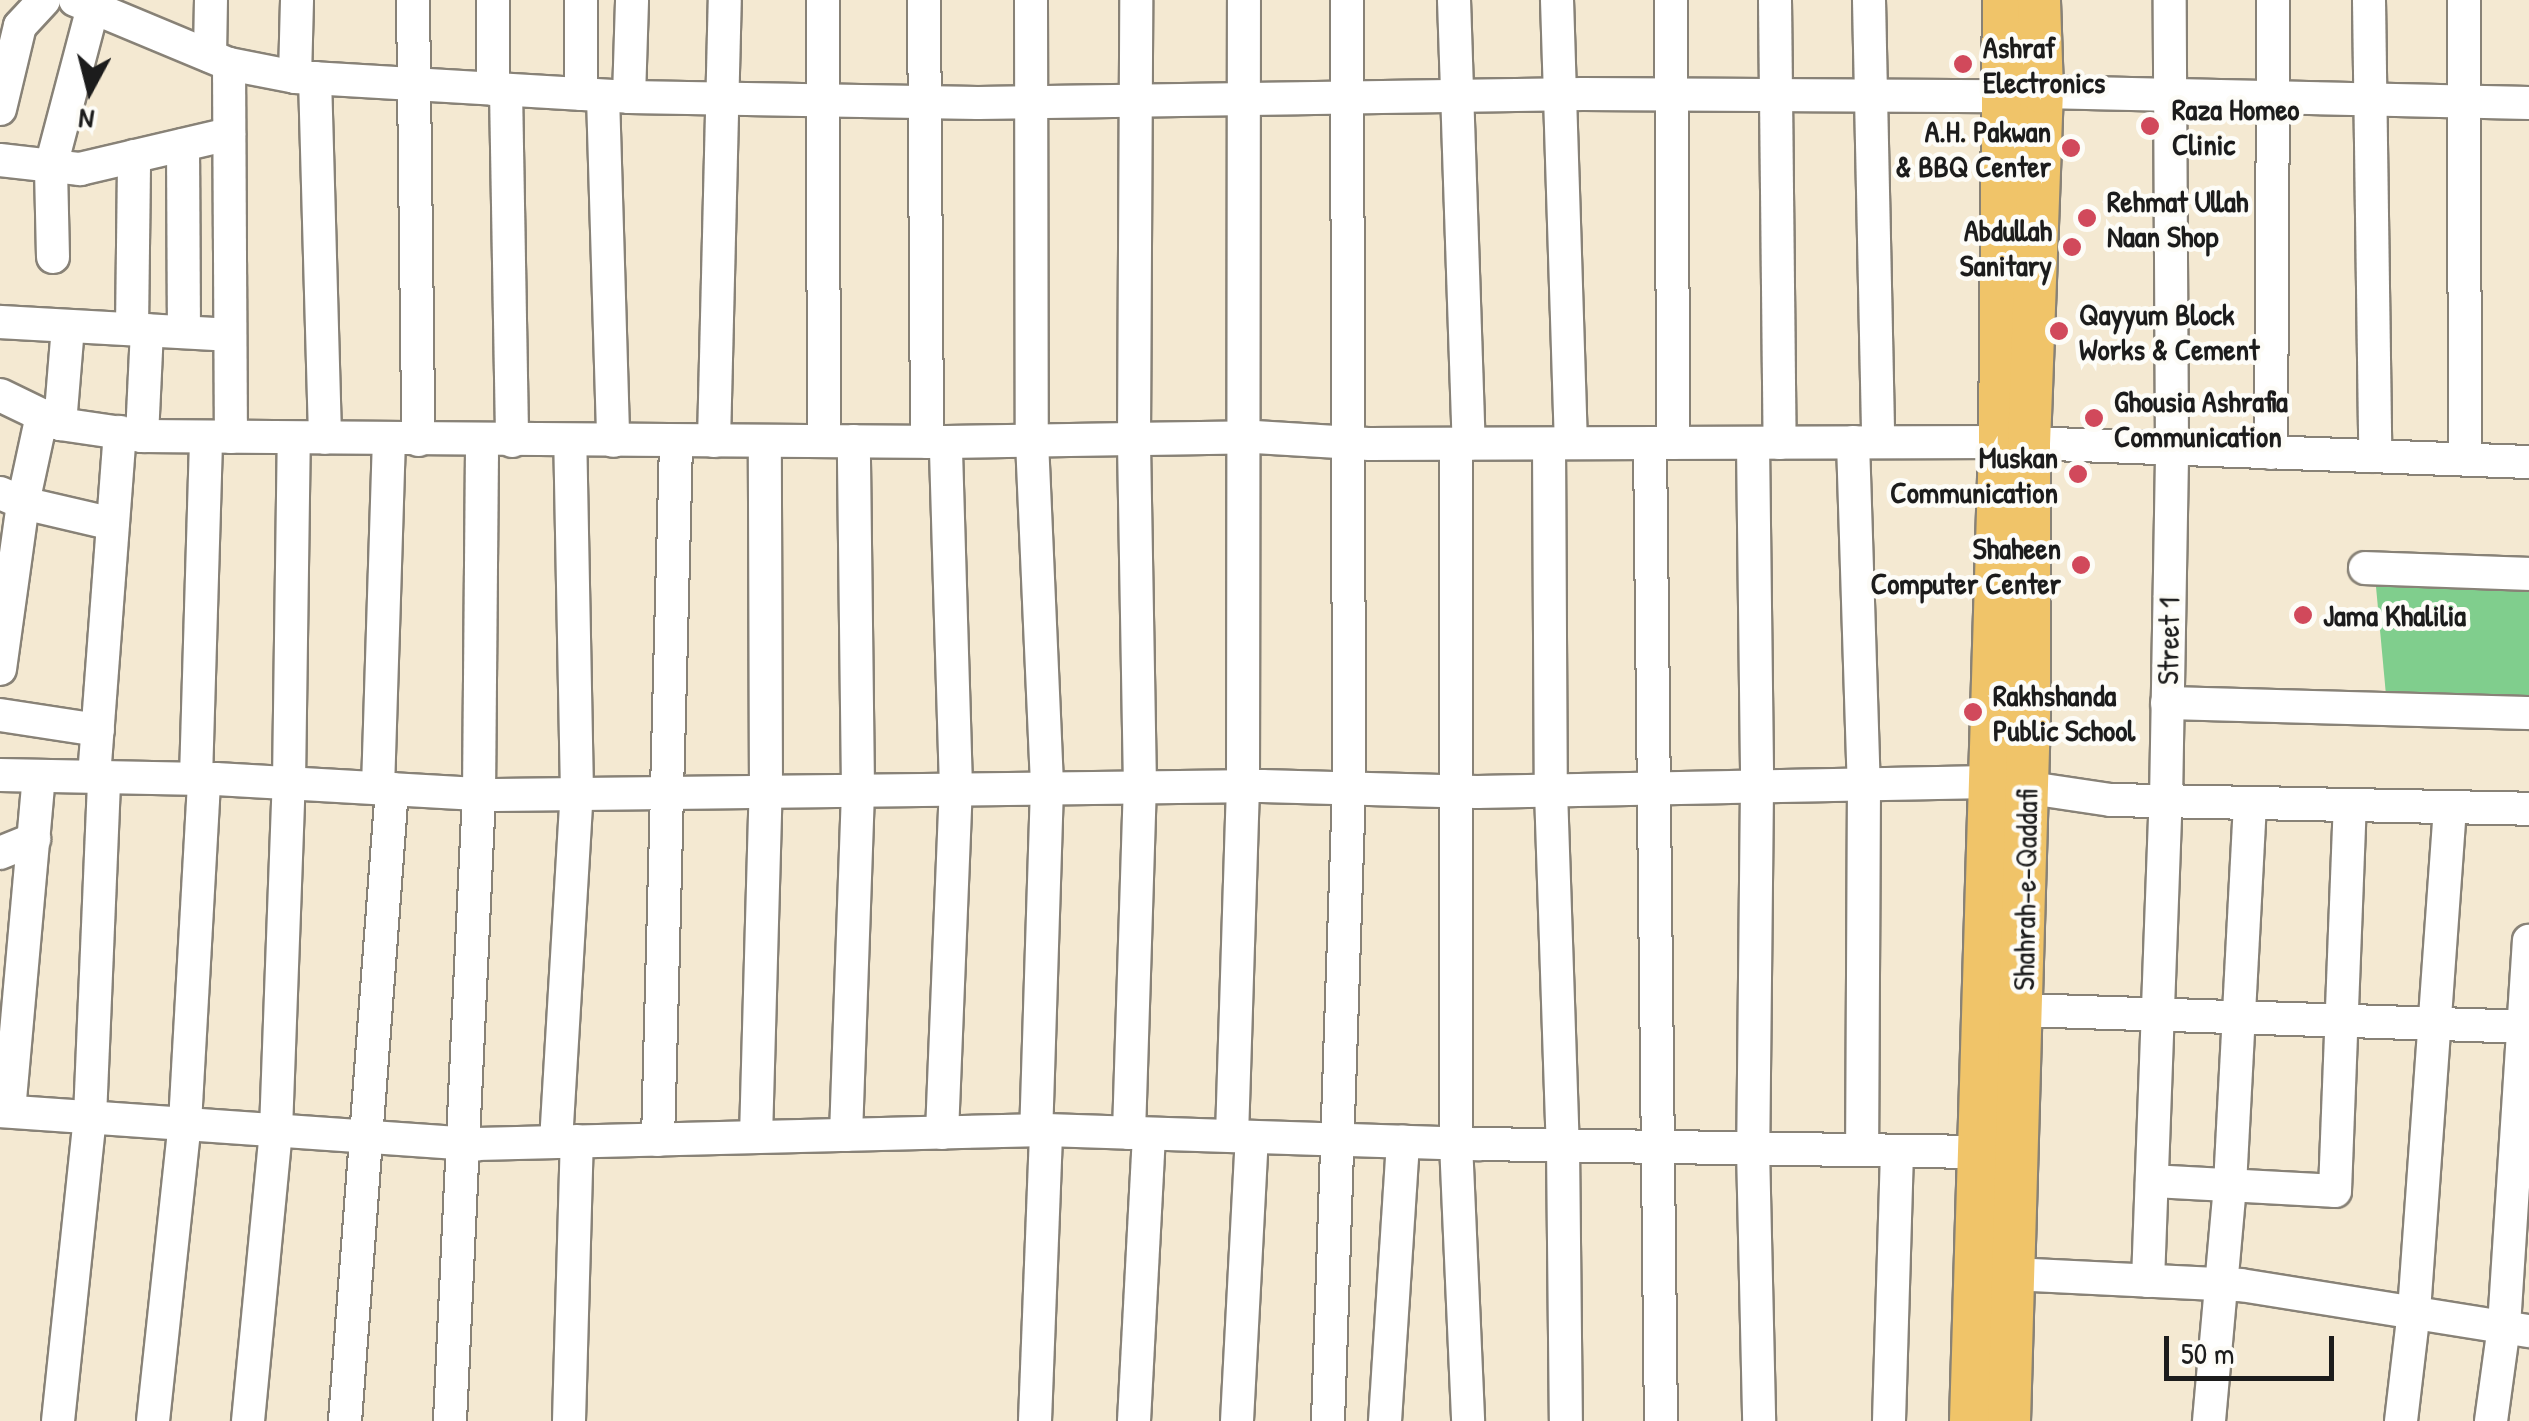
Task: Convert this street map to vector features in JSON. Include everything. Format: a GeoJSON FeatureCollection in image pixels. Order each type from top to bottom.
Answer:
{"type":"FeatureCollection","features":[{"type":"Feature","properties":{"kind":"main road","name":"Shahrah-e-Qaddafi"},"geometry":{"type":"LineString","coordinates":[[2004,0],[2023,94]]}},
{"type":"Feature","properties":{"kind":"main road","name":"Shahrah-e-Qaddafi"},"geometry":{"type":"LineString","coordinates":[[2009,1421],[1996,1273],[1979,1152],[2009,786],[2023,94],[2039,0]]}},
{"type":"Feature","properties":{"kind":"main road","name":"Shahrah-e-Qaddafi"},"geometry":{"type":"LineString","coordinates":[[1971,1421],[1996,1273],[2022,1010],[2009,786]]}},
{"type":"Feature","properties":{"kind":"street"},"geometry":{"type":"LineString","coordinates":[[0,110],[20,26],[44,0]]}},
{"type":"Feature","properties":{"kind":"street"},"geometry":{"type":"LineString","coordinates":[[152,1421],[185,1124],[218,437],[230,335],[229,134],[211,0]]}},
{"type":"Feature","properties":{"kind":"street"},"geometry":{"type":"LineString","coordinates":[[248,1421],[276,1130],[289,783],[310,438],[305,77],[297,0]]}},
{"type":"Feature","properties":{"kind":"street"},"geometry":{"type":"LineString","coordinates":[[345,1421],[369,1136],[404,440],[412,0]]}},
{"type":"Feature","properties":{"kind":"street"},"geometry":{"type":"LineString","coordinates":[[450,1421],[497,441],[500,89],[492,0]]}},
{"type":"Feature","properties":{"kind":"street"},"geometry":{"type":"LineString","coordinates":[[581,0],[605,96],[612,441]]}},
{"type":"Feature","properties":{"kind":"street"},"geometry":{"type":"LineString","coordinates":[[605,96],[632,0]]}},
{"type":"Feature","properties":{"kind":"street"},"geometry":{"type":"LineString","coordinates":[[714,441],[725,0]]}},
{"type":"Feature","properties":{"kind":"street"},"geometry":{"type":"LineString","coordinates":[[823,0],[820,100],[858,789],[846,1135]]}},
{"type":"Feature","properties":{"kind":"street"},"geometry":{"type":"LineString","coordinates":[[924,0],[921,102],[956,788],[942,1133]]}},
{"type":"Feature","properties":{"kind":"street"},"geometry":{"type":"LineString","coordinates":[[1031,0],[1032,440],[1047,788],[1035,1421]]}},
{"type":"Feature","properties":{"kind":"street"},"geometry":{"type":"LineString","coordinates":[[1134,1421],[1140,787],[1134,439],[1136,0]]}},
{"type":"Feature","properties":{"kind":"street"},"geometry":{"type":"LineString","coordinates":[[1237,1421],[1242,1137],[1244,0]]}},
{"type":"Feature","properties":{"kind":"street"},"geometry":{"type":"LineString","coordinates":[[1328,1421],[1349,789],[1352,443],[1347,0]]}},
{"type":"Feature","properties":{"kind":"street"},"geometry":{"type":"LineString","coordinates":[[1454,0],[1463,444],[1456,1143],[1468,1421]]}},
{"type":"Feature","properties":{"kind":"street"},"geometry":{"type":"LineString","coordinates":[[1557,0],[1560,444],[1551,791],[1563,1146],[1566,1421]]}},
{"type":"Feature","properties":{"kind":"street"},"geometry":{"type":"LineString","coordinates":[[1660,1421],[1656,789],[1661,443],[1673,95],[1671,0]]}},
{"type":"Feature","properties":{"kind":"street"},"geometry":{"type":"LineString","coordinates":[[1759,1421],[1753,1149],[1757,787],[1779,95],[1775,0]]}},
{"type":"Feature","properties":{"kind":"street"},"geometry":{"type":"LineString","coordinates":[[1862,1150],[1865,442],[1873,96],[1868,0]]}},
{"type":"Feature","properties":{"kind":"street","name":"Street 1"},"geometry":{"type":"LineString","coordinates":[[2148,1281],[2166,801],[2172,449],[2170,0]]}},
{"type":"Feature","properties":{"kind":"street"},"geometry":{"type":"LineString","coordinates":[[2271,453],[2273,0]]}},
{"type":"Feature","properties":{"kind":"street"},"geometry":{"type":"LineString","coordinates":[[2369,0],[2375,456]]}},
{"type":"Feature","properties":{"kind":"street"},"geometry":{"type":"LineString","coordinates":[[2464,0],[2465,460]]}},
{"type":"Feature","properties":{"kind":"street"},"geometry":{"type":"LineString","coordinates":[[54,257],[51,166],[84,4],[141,13],[219,60],[305,77],[605,96],[1030,102],[2023,94],[2529,103]]}},
{"type":"Feature","properties":{"kind":"street"},"geometry":{"type":"LineString","coordinates":[[0,160],[80,168],[229,134]]}},
{"type":"Feature","properties":{"kind":"street"},"geometry":{"type":"LineString","coordinates":[[183,144],[184,332]]}},
{"type":"Feature","properties":{"kind":"street"},"geometry":{"type":"LineString","coordinates":[[58,1421],[90,1117],[98,730],[113,524],[131,434],[140,330],[134,156]]}},
{"type":"Feature","properties":{"kind":"street"},"geometry":{"type":"LineString","coordinates":[[0,322],[230,335]]}},
{"type":"Feature","properties":{"kind":"street"},"geometry":{"type":"LineString","coordinates":[[0,669],[11,498],[51,420],[68,326]]}},
{"type":"Feature","properties":{"kind":"street"},"geometry":{"type":"LineString","coordinates":[[0,395],[51,420],[131,434],[218,437],[497,441],[1243,438],[1463,444],[2015,443],[2529,462]]}},
{"type":"Feature","properties":{"kind":"street"},"geometry":{"type":"LineString","coordinates":[[569,1421],[567,1142],[577,793],[570,441]]}},
{"type":"Feature","properties":{"kind":"street"},"geometry":{"type":"LineString","coordinates":[[658,1140],[670,791],[676,441]]}},
{"type":"Feature","properties":{"kind":"street"},"geometry":{"type":"LineString","coordinates":[[756,1137],[766,790],[764,441]]}},
{"type":"Feature","properties":{"kind":"street"},"geometry":{"type":"LineString","coordinates":[[11,498],[113,524]]}},
{"type":"Feature","properties":{"kind":"street"},"geometry":{"type":"LineString","coordinates":[[2365,568],[2529,574]]}},
{"type":"Feature","properties":{"kind":"street"},"geometry":{"type":"LineString","coordinates":[[2167,703],[2529,714]]}},
{"type":"Feature","properties":{"kind":"street"},"geometry":{"type":"LineString","coordinates":[[0,715],[98,730]]}},
{"type":"Feature","properties":{"kind":"street"},"geometry":{"type":"LineString","coordinates":[[0,776],[200,778],[480,794],[1243,786],[1458,792],[2009,786],[2166,801],[2529,809]]}},
{"type":"Feature","properties":{"kind":"street"},"geometry":{"type":"LineString","coordinates":[[39,776],[5,1111],[466,1143],[1041,1130],[1563,1146],[1979,1152]]}},
{"type":"Feature","properties":{"kind":"street"},"geometry":{"type":"LineString","coordinates":[[2209,1421],[2224,1284],[2250,804]]}},
{"type":"Feature","properties":{"kind":"street"},"geometry":{"type":"LineString","coordinates":[[2152,1181],[2335,1191],[2350,806]]}},
{"type":"Feature","properties":{"kind":"street"},"geometry":{"type":"LineString","coordinates":[[2400,1421],[2414,1312],[2450,808]]}},
{"type":"Feature","properties":{"kind":"street"},"geometry":{"type":"LineString","coordinates":[[0,852],[34,839]]}},
{"type":"Feature","properties":{"kind":"street"},"geometry":{"type":"LineString","coordinates":[[2491,1421],[2516,1328],[2529,940]]}},
{"type":"Feature","properties":{"kind":"street"},"geometry":{"type":"LineString","coordinates":[[2022,1010],[2526,1027]]}},
{"type":"Feature","properties":{"kind":"street"},"geometry":{"type":"LineString","coordinates":[[1385,1421],[1403,1142]]}},
{"type":"Feature","properties":{"kind":"street"},"geometry":{"type":"LineString","coordinates":[[1889,1421],[1897,1151]]}},
{"type":"Feature","properties":{"kind":"street"},"geometry":{"type":"LineString","coordinates":[[1996,1273],[2224,1284],[2516,1328]]}},
{"type":"Feature","properties":{"kind":"green space"},"geometry":{"type":"Polygon","coordinates":[[[2374,565],[2529,573],[2529,706],[2387,706],[2374,565]]]}},
{"type":"Feature","properties":{"kind":"place","name":"Ashraf Electronics"},"geometry":{"type":"Point","coordinates":[1963,64]}},
{"type":"Feature","properties":{"kind":"place","name":"Raza Homeo Clinic"},"geometry":{"type":"Point","coordinates":[2150,126]}},
{"type":"Feature","properties":{"kind":"place","name":"A.H. Pakwan & BBQ Center"},"geometry":{"type":"Point","coordinates":[2071,148]}},
{"type":"Feature","properties":{"kind":"place","name":"Rehmat Ullah Naan Shop"},"geometry":{"type":"Point","coordinates":[2087,218]}},
{"type":"Feature","properties":{"kind":"place","name":"Abdullah Sanitary"},"geometry":{"type":"Point","coordinates":[2072,247]}},
{"type":"Feature","properties":{"kind":"place","name":"Qayyum Block Works & Cement"},"geometry":{"type":"Point","coordinates":[2059,331]}},
{"type":"Feature","properties":{"kind":"place","name":"Ghousia Ashrafia Communication"},"geometry":{"type":"Point","coordinates":[2094,418]}},
{"type":"Feature","properties":{"kind":"place","name":"Muskan Communication"},"geometry":{"type":"Point","coordinates":[2078,474]}},
{"type":"Feature","properties":{"kind":"place","name":"Shaheen Computer Center"},"geometry":{"type":"Point","coordinates":[2081,565]}},
{"type":"Feature","properties":{"kind":"place","name":"Jama Khalilia"},"geometry":{"type":"Point","coordinates":[2303,615]}},
{"type":"Feature","properties":{"kind":"place","name":"Rakhshanda Public School"},"geometry":{"type":"Point","coordinates":[1973,712]}}]}
